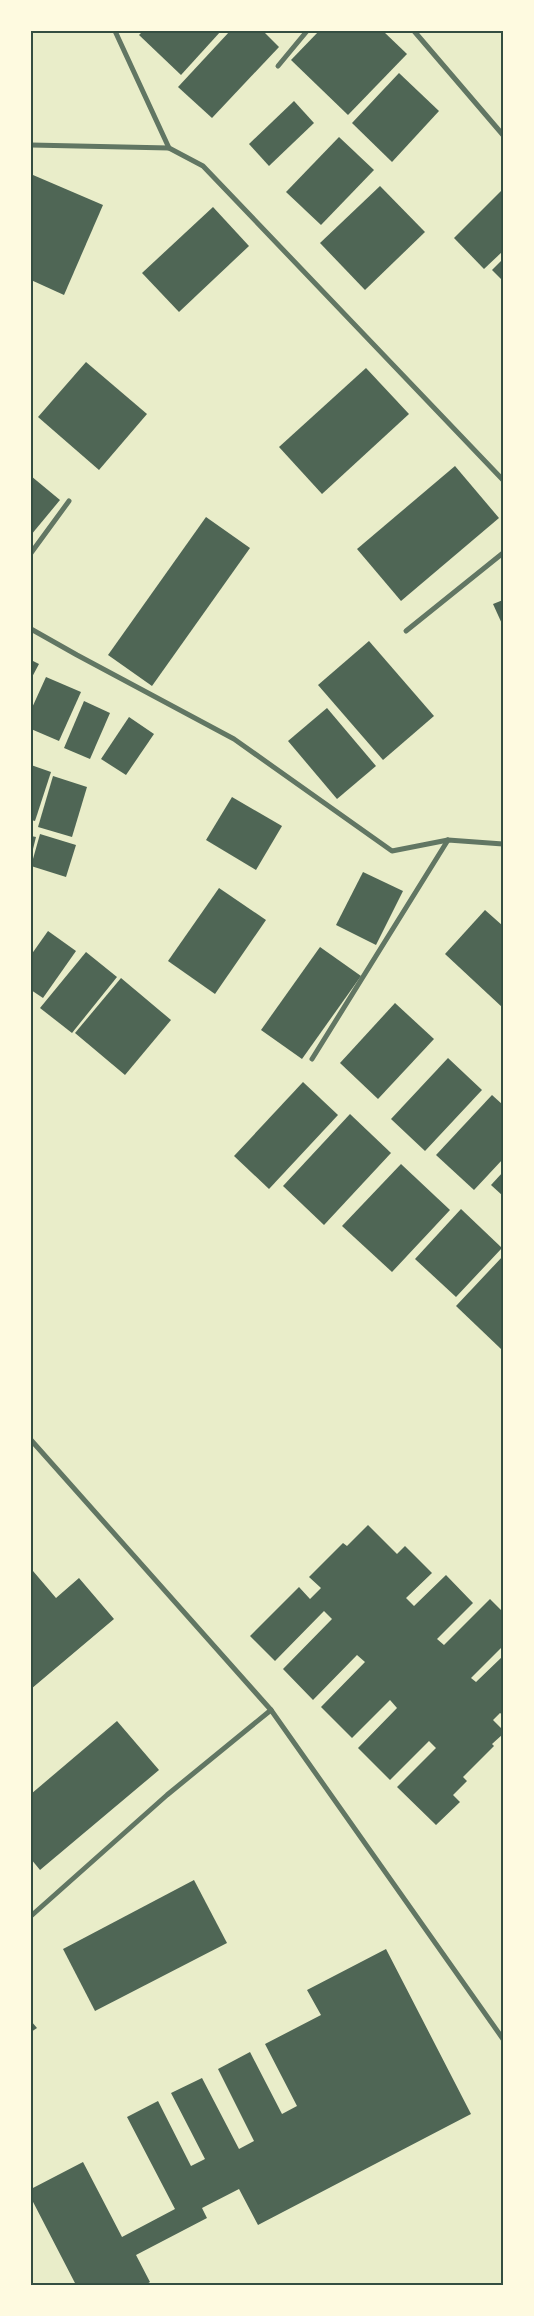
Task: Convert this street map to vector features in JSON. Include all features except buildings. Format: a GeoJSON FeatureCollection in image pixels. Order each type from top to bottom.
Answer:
{"type":"FeatureCollection","features":[{"type":"Feature","properties":{"kind":"street"},"geometry":{"type":"LineString","coordinates":[[115,31],[169,148]]}},
{"type":"Feature","properties":{"kind":"street"},"geometry":{"type":"LineString","coordinates":[[278,66],[306,31]]}},
{"type":"Feature","properties":{"kind":"street"},"geometry":{"type":"LineString","coordinates":[[414,31],[503,135]]}},
{"type":"Feature","properties":{"kind":"street"},"geometry":{"type":"LineString","coordinates":[[31,145],[169,148],[203,166],[503,480]]}},
{"type":"Feature","properties":{"kind":"street"},"geometry":{"type":"LineString","coordinates":[[31,553],[69,501]]}},
{"type":"Feature","properties":{"kind":"street"},"geometry":{"type":"LineString","coordinates":[[406,631],[503,553]]}},
{"type":"Feature","properties":{"kind":"street"},"geometry":{"type":"LineString","coordinates":[[31,629],[234,739],[392,851],[448,840],[503,844]]}},
{"type":"Feature","properties":{"kind":"street"},"geometry":{"type":"LineString","coordinates":[[312,1059],[448,840]]}},
{"type":"Feature","properties":{"kind":"street"},"geometry":{"type":"LineString","coordinates":[[31,1440],[271,1710],[503,2039]]}},
{"type":"Feature","properties":{"kind":"street"},"geometry":{"type":"LineString","coordinates":[[31,1916],[167,1795],[271,1710]]}}]}
